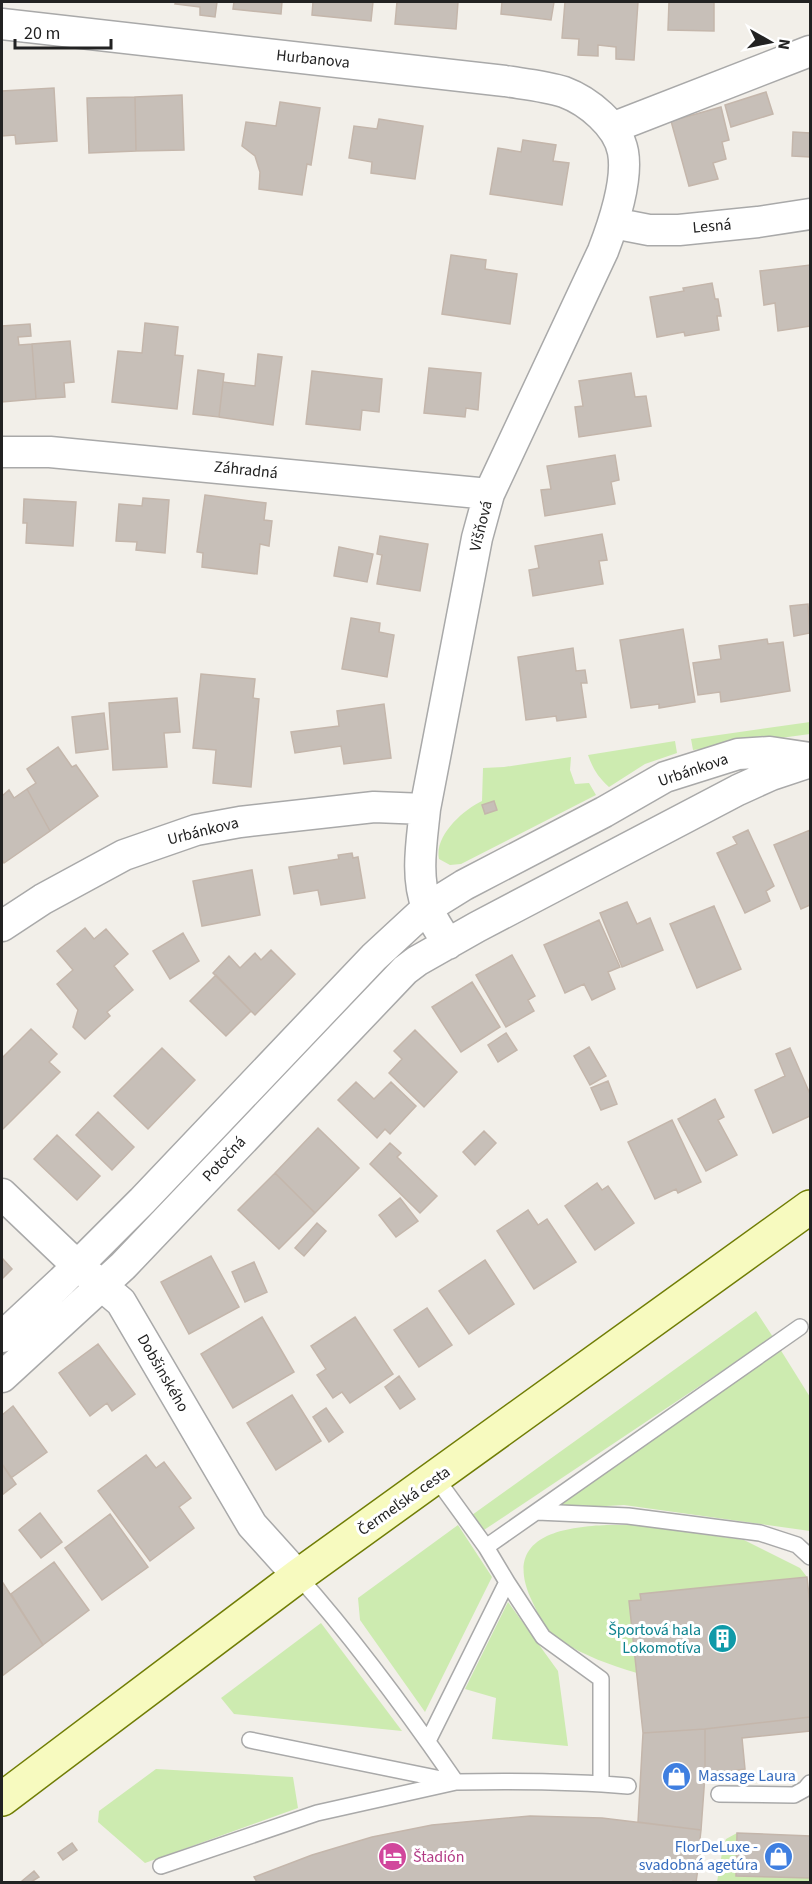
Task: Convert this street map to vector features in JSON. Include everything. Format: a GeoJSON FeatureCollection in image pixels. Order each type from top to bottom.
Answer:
{"type":"FeatureCollection","features":[{"type":"Feature","properties":{"kind":"main road","name":"Čermeľská cesta"},"geometry":{"type":"LineString","coordinates":[[2,1799],[298,1576],[810,1207]]}},
{"type":"Feature","properties":{"kind":"street","name":"Hurbanova"},"geometry":{"type":"LineString","coordinates":[[2,24],[505,81],[564,92],[596,110],[612,128]]}},
{"type":"Feature","properties":{"kind":"street"},"geometry":{"type":"LineString","coordinates":[[612,128],[810,51]]}},
{"type":"Feature","properties":{"kind":"street","name":"Višňová"},"geometry":{"type":"LineString","coordinates":[[448,944],[427,908],[421,874],[421,849],[425,809],[477,538],[489,494],[614,223],[622,179],[623,152],[612,128]]}},
{"type":"Feature","properties":{"kind":"street","name":"Lesná"},"geometry":{"type":"LineString","coordinates":[[614,223],[649,230],[679,230],[810,214]]}},
{"type":"Feature","properties":{"kind":"street","name":"Záhradná"},"geometry":{"type":"LineString","coordinates":[[2,452],[50,452],[489,494]]}},
{"type":"Feature","properties":{"kind":"street","name":"Urbánkova"},"geometry":{"type":"LineString","coordinates":[[427,908],[464,885],[604,812],[665,777],[738,754],[770,752],[810,760]]}},
{"type":"Feature","properties":{"kind":"street","name":"Urbánkova"},"geometry":{"type":"LineString","coordinates":[[448,944],[738,790],[810,760]]}},
{"type":"Feature","properties":{"kind":"street","name":"Urbánkova"},"geometry":{"type":"LineString","coordinates":[[2,926],[43,899],[106,864],[147,846],[196,830],[240,822],[374,807],[425,809]]}},
{"type":"Feature","properties":{"kind":"street","name":"Potočná"},"geometry":{"type":"LineString","coordinates":[[2,1337],[142,1201],[374,957],[427,908]]}},
{"type":"Feature","properties":{"kind":"street","name":"Potočná"},"geometry":{"type":"LineString","coordinates":[[2,1377],[102,1286],[395,979],[417,962],[448,944]]}},
{"type":"Feature","properties":{"kind":"street","name":"Dobšinského"},"geometry":{"type":"LineString","coordinates":[[2,1194],[121,1302],[252,1525],[298,1576]]}},
{"type":"Feature","properties":{"kind":"lane"},"geometry":{"type":"LineString","coordinates":[[486,1547],[800,1327]]}},
{"type":"Feature","properties":{"kind":"lane"},"geometry":{"type":"LineString","coordinates":[[436,1478],[486,1547],[543,1637],[601,1679],[601,1784]]}},
{"type":"Feature","properties":{"kind":"lane"},"geometry":{"type":"LineString","coordinates":[[537,1512],[628,1516],[760,1533],[797,1545],[810,1557]]}},
{"type":"Feature","properties":{"kind":"lane"},"geometry":{"type":"LineString","coordinates":[[298,1576],[346,1632],[456,1782]]}},
{"type":"Feature","properties":{"kind":"lane"},"geometry":{"type":"LineString","coordinates":[[428,1741],[507,1582]]}},
{"type":"Feature","properties":{"kind":"lane"},"geometry":{"type":"LineString","coordinates":[[250,1740],[456,1782]]}},
{"type":"Feature","properties":{"kind":"lane"},"geometry":{"type":"LineString","coordinates":[[161,1866],[317,1813],[456,1782],[523,1781],[628,1786]]}},
{"type":"Feature","properties":{"kind":"lane"},"geometry":{"type":"LineString","coordinates":[[719,1794],[794,1795],[810,1783]]}},
{"type":"Feature","properties":{"kind":"green space"},"geometry":{"type":"Polygon","coordinates":[[[810,722],[810,734],[693,750],[691,739],[810,722]]]}},
{"type":"Feature","properties":{"kind":"green space"},"geometry":{"type":"Polygon","coordinates":[[[675,741],[677,753],[645,764],[609,787],[596,772],[588,755],[675,741]]]}},
{"type":"Feature","properties":{"kind":"green space"},"geometry":{"type":"Polygon","coordinates":[[[571,757],[570,770],[575,784],[589,783],[596,795],[461,864],[450,865],[439,859],[439,850],[445,833],[459,817],[482,801],[483,768],[571,757]]]}},
{"type":"Feature","properties":{"kind":"green space"},"geometry":{"type":"Polygon","coordinates":[[[756,1311],[773,1337],[484,1530],[472,1515],[756,1311]]]}},
{"type":"Feature","properties":{"kind":"green space"},"geometry":{"type":"Polygon","coordinates":[[[780,1349],[810,1397],[810,1531],[624,1505],[554,1509],[557,1504],[780,1349]]]}},
{"type":"Feature","properties":{"kind":"green space"},"geometry":{"type":"Polygon","coordinates":[[[458,1525],[492,1577],[425,1712],[360,1620],[358,1598],[458,1525]]]}},
{"type":"Feature","properties":{"kind":"green space"},"geometry":{"type":"Polygon","coordinates":[[[636,1525],[744,1540],[800,1568],[807,1577],[640,1594],[641,1600],[629,1601],[637,1673],[588,1656],[551,1634],[540,1618],[525,1580],[524,1563],[530,1550],[540,1540],[570,1529],[636,1525]]]}},
{"type":"Feature","properties":{"kind":"green space"},"geometry":{"type":"Polygon","coordinates":[[[508,1602],[558,1671],[568,1746],[492,1739],[496,1698],[465,1689],[508,1602]]]}},
{"type":"Feature","properties":{"kind":"green space"},"geometry":{"type":"Polygon","coordinates":[[[321,1623],[402,1731],[234,1714],[221,1698],[321,1623]]]}},
{"type":"Feature","properties":{"kind":"green space"},"geometry":{"type":"Polygon","coordinates":[[[156,1769],[293,1777],[298,1808],[145,1863],[98,1822],[99,1811],[156,1769]]]}},
{"type":"Feature","properties":{"kind":"green space"},"geometry":{"type":"Polygon","coordinates":[[[737,1833],[736,1876],[810,1878],[810,1882],[717,1882],[726,1839],[737,1833]]]}},
{"type":"Feature","properties":{"kind":"building"},"geometry":{"type":"Polygon","coordinates":[[[176,2],[217,2],[215,17],[200,15],[200,7],[175,4],[176,2]]]}},
{"type":"Feature","properties":{"kind":"building"},"geometry":{"type":"Polygon","coordinates":[[[234,2],[282,2],[281,14],[233,9],[234,2]]]}},
{"type":"Feature","properties":{"kind":"building"},"geometry":{"type":"Polygon","coordinates":[[[313,2],[373,2],[371,21],[312,15],[313,2]]]}},
{"type":"Feature","properties":{"kind":"building"},"geometry":{"type":"Polygon","coordinates":[[[397,2],[458,2],[456,29],[395,24],[397,2]]]}},
{"type":"Feature","properties":{"kind":"building"},"geometry":{"type":"Polygon","coordinates":[[[502,2],[554,2],[551,20],[501,14],[502,2]]]}},
{"type":"Feature","properties":{"kind":"building"},"geometry":{"type":"Polygon","coordinates":[[[565,2],[638,2],[634,60],[616,59],[616,47],[598,45],[598,56],[578,55],[579,39],[562,38],[565,2]]]}},
{"type":"Feature","properties":{"kind":"building"},"geometry":{"type":"Polygon","coordinates":[[[669,2],[714,2],[714,31],[668,30],[669,2]]]}},
{"type":"Feature","properties":{"kind":"building"},"geometry":{"type":"Polygon","coordinates":[[[54,88],[57,141],[16,144],[15,135],[2,136],[2,91],[54,88]]]}},
{"type":"Feature","properties":{"kind":"building"},"geometry":{"type":"Polygon","coordinates":[[[766,92],[773,114],[731,127],[725,105],[766,92]]]}},
{"type":"Feature","properties":{"kind":"building"},"geometry":{"type":"Polygon","coordinates":[[[182,95],[184,150],[136,151],[135,97],[182,95]]]}},
{"type":"Feature","properties":{"kind":"building"},"geometry":{"type":"Polygon","coordinates":[[[135,97],[136,151],[89,153],[87,98],[135,97]]]}},
{"type":"Feature","properties":{"kind":"building"},"geometry":{"type":"Polygon","coordinates":[[[280,102],[320,108],[311,165],[307,164],[302,195],[259,189],[260,172],[255,156],[242,146],[246,122],[276,126],[280,102]]]}},
{"type":"Feature","properties":{"kind":"building"},"geometry":{"type":"Polygon","coordinates":[[[721,107],[729,140],[722,142],[726,159],[713,163],[718,179],[689,186],[671,121],[721,107]]]}},
{"type":"Feature","properties":{"kind":"building"},"geometry":{"type":"Polygon","coordinates":[[[379,119],[423,126],[415,179],[371,173],[372,162],[349,158],[354,126],[377,129],[379,119]]]}},
{"type":"Feature","properties":{"kind":"building"},"geometry":{"type":"Polygon","coordinates":[[[793,132],[810,133],[810,157],[792,156],[793,132]]]}},
{"type":"Feature","properties":{"kind":"building"},"geometry":{"type":"Polygon","coordinates":[[[523,140],[556,145],[553,161],[569,163],[562,205],[490,194],[498,148],[521,152],[523,140]]]}},
{"type":"Feature","properties":{"kind":"building"},"geometry":{"type":"Polygon","coordinates":[[[451,255],[486,260],[485,269],[517,274],[510,324],[442,314],[451,255]]]}},
{"type":"Feature","properties":{"kind":"building"},"geometry":{"type":"Polygon","coordinates":[[[810,265],[810,326],[778,331],[775,303],[764,305],[760,271],[810,265]]]}},
{"type":"Feature","properties":{"kind":"building"},"geometry":{"type":"Polygon","coordinates":[[[712,283],[721,316],[717,316],[719,330],[685,336],[684,332],[657,337],[650,297],[712,283]]]}},
{"type":"Feature","properties":{"kind":"building"},"geometry":{"type":"Polygon","coordinates":[[[145,323],[178,327],[175,355],[183,356],[177,409],[112,402],[118,351],[142,353],[145,323]]]}},
{"type":"Feature","properties":{"kind":"building"},"geometry":{"type":"Polygon","coordinates":[[[30,324],[31,336],[18,337],[19,345],[32,344],[36,399],[2,402],[2,326],[30,324]]]}},
{"type":"Feature","properties":{"kind":"building"},"geometry":{"type":"Polygon","coordinates":[[[70,341],[74,382],[64,383],[65,397],[36,399],[32,344],[70,341]]]}},
{"type":"Feature","properties":{"kind":"building"},"geometry":{"type":"Polygon","coordinates":[[[258,354],[282,357],[273,425],[219,417],[223,382],[255,386],[258,354]]]}},
{"type":"Feature","properties":{"kind":"building"},"geometry":{"type":"Polygon","coordinates":[[[429,368],[481,373],[478,410],[466,408],[465,417],[424,413],[429,368]]]}},
{"type":"Feature","properties":{"kind":"building"},"geometry":{"type":"Polygon","coordinates":[[[198,370],[224,374],[219,417],[193,414],[198,370]]]}},
{"type":"Feature","properties":{"kind":"building"},"geometry":{"type":"Polygon","coordinates":[[[312,371],[382,379],[379,412],[362,410],[360,430],[306,424],[312,371]]]}},
{"type":"Feature","properties":{"kind":"building"},"geometry":{"type":"Polygon","coordinates":[[[631,373],[635,397],[646,396],[651,426],[579,437],[575,407],[583,406],[579,381],[631,373]]]}},
{"type":"Feature","properties":{"kind":"building"},"geometry":{"type":"Polygon","coordinates":[[[615,455],[619,480],[611,482],[615,504],[545,516],[541,490],[551,489],[547,466],[615,455]]]}},
{"type":"Feature","properties":{"kind":"building"},"geometry":{"type":"Polygon","coordinates":[[[205,495],[266,503],[264,520],[272,521],[269,546],[260,544],[257,574],[202,567],[203,553],[197,552],[205,495]]]}},
{"type":"Feature","properties":{"kind":"building"},"geometry":{"type":"Polygon","coordinates":[[[143,498],[169,500],[165,553],[136,550],[137,542],[116,541],[119,504],[142,506],[143,498]]]}},
{"type":"Feature","properties":{"kind":"building"},"geometry":{"type":"Polygon","coordinates":[[[24,499],[76,502],[73,546],[26,543],[27,523],[23,523],[24,499]]]}},
{"type":"Feature","properties":{"kind":"building"},"geometry":{"type":"Polygon","coordinates":[[[602,534],[607,560],[599,561],[603,584],[533,596],[529,570],[539,568],[535,546],[602,534]]]}},
{"type":"Feature","properties":{"kind":"building"},"geometry":{"type":"Polygon","coordinates":[[[380,536],[428,544],[420,591],[377,584],[382,555],[377,554],[380,536]]]}},
{"type":"Feature","properties":{"kind":"building"},"geometry":{"type":"Polygon","coordinates":[[[339,547],[373,554],[367,582],[334,576],[339,547]]]}},
{"type":"Feature","properties":{"kind":"building"},"geometry":{"type":"Polygon","coordinates":[[[808,604],[810,633],[794,636],[790,606],[808,604]]]}},
{"type":"Feature","properties":{"kind":"building"},"geometry":{"type":"Polygon","coordinates":[[[351,618],[380,623],[379,632],[394,635],[387,677],[342,669],[351,618]]]}},
{"type":"Feature","properties":{"kind":"building"},"geometry":{"type":"Polygon","coordinates":[[[683,629],[695,702],[659,708],[659,704],[631,708],[620,640],[683,629]]]}},
{"type":"Feature","properties":{"kind":"building"},"geometry":{"type":"Polygon","coordinates":[[[767,639],[768,644],[783,642],[790,691],[721,702],[720,692],[698,695],[693,663],[721,659],[719,646],[767,639]]]}},
{"type":"Feature","properties":{"kind":"building"},"geometry":{"type":"Polygon","coordinates":[[[573,648],[576,671],[585,670],[587,683],[581,683],[586,717],[557,721],[556,716],[526,720],[518,657],[573,648]]]}},
{"type":"Feature","properties":{"kind":"building"},"geometry":{"type":"Polygon","coordinates":[[[201,674],[255,679],[253,698],[259,699],[251,787],[213,783],[216,750],[193,748],[201,674]]]}},
{"type":"Feature","properties":{"kind":"building"},"geometry":{"type":"Polygon","coordinates":[[[177,698],[180,732],[164,733],[167,767],[113,770],[109,703],[177,698]]]}},
{"type":"Feature","properties":{"kind":"building"},"geometry":{"type":"Polygon","coordinates":[[[384,704],[391,758],[344,764],[341,746],[295,753],[291,732],[339,726],[337,711],[384,704]]]}},
{"type":"Feature","properties":{"kind":"building"},"geometry":{"type":"Polygon","coordinates":[[[104,713],[108,749],[76,753],[72,717],[104,713]]]}},
{"type":"Feature","properties":{"kind":"building"},"geometry":{"type":"Polygon","coordinates":[[[58,747],[72,767],[76,765],[98,796],[50,831],[27,789],[36,783],[27,769],[58,747]]]}},
{"type":"Feature","properties":{"kind":"building"},"geometry":{"type":"Polygon","coordinates":[[[27,789],[50,831],[4,863],[2,860],[2,796],[9,790],[14,798],[27,789]]]}},
{"type":"Feature","properties":{"kind":"building"},"geometry":{"type":"Polygon","coordinates":[[[494,801],[497,810],[485,814],[482,805],[494,801]]]}},
{"type":"Feature","properties":{"kind":"building"},"geometry":{"type":"Polygon","coordinates":[[[748,830],[774,886],[766,891],[770,901],[745,913],[717,853],[737,844],[733,837],[748,830]]]}},
{"type":"Feature","properties":{"kind":"building"},"geometry":{"type":"Polygon","coordinates":[[[810,830],[810,905],[801,909],[774,845],[810,830]]]}},
{"type":"Feature","properties":{"kind":"building"},"geometry":{"type":"Polygon","coordinates":[[[352,853],[353,858],[358,857],[365,898],[321,905],[318,890],[294,894],[289,867],[339,859],[338,855],[352,853]]]}},
{"type":"Feature","properties":{"kind":"building"},"geometry":{"type":"Polygon","coordinates":[[[252,870],[260,915],[202,926],[193,881],[252,870]]]}},
{"type":"Feature","properties":{"kind":"building"},"geometry":{"type":"Polygon","coordinates":[[[627,902],[637,924],[650,918],[663,950],[622,967],[600,913],[627,902]]]}},
{"type":"Feature","properties":{"kind":"building"},"geometry":{"type":"Polygon","coordinates":[[[714,906],[741,969],[697,988],[670,924],[714,906]]]}},
{"type":"Feature","properties":{"kind":"building"},"geometry":{"type":"Polygon","coordinates":[[[599,920],[620,967],[608,972],[615,989],[592,1000],[584,984],[565,993],[544,945],[599,920]]]}},
{"type":"Feature","properties":{"kind":"building"},"geometry":{"type":"Polygon","coordinates":[[[85,928],[94,939],[106,929],[128,954],[114,966],[133,990],[107,1012],[110,1016],[85,1039],[73,1027],[78,1010],[57,984],[73,970],[57,951],[85,928]]]}},
{"type":"Feature","properties":{"kind":"building"},"geometry":{"type":"Polygon","coordinates":[[[183,933],[199,961],[170,979],[153,951],[183,933]]]}},
{"type":"Feature","properties":{"kind":"building"},"geometry":{"type":"Polygon","coordinates":[[[271,950],[295,974],[255,1015],[213,973],[229,956],[240,968],[255,953],[261,960],[271,950]]]}},
{"type":"Feature","properties":{"kind":"building"},"geometry":{"type":"Polygon","coordinates":[[[512,955],[535,996],[528,1000],[534,1011],[506,1027],[476,975],[512,955]]]}},
{"type":"Feature","properties":{"kind":"building"},"geometry":{"type":"Polygon","coordinates":[[[216,975],[251,1011],[226,1036],[190,1001],[216,975]]]}},
{"type":"Feature","properties":{"kind":"building"},"geometry":{"type":"Polygon","coordinates":[[[472,982],[500,1027],[461,1052],[432,1007],[472,982]]]}},
{"type":"Feature","properties":{"kind":"building"},"geometry":{"type":"Polygon","coordinates":[[[31,1029],[57,1054],[49,1062],[60,1072],[3,1129],[2,1058],[31,1029]]]}},
{"type":"Feature","properties":{"kind":"building"},"geometry":{"type":"Polygon","coordinates":[[[415,1030],[457,1072],[424,1107],[389,1073],[402,1059],[394,1051],[415,1030]]]}},
{"type":"Feature","properties":{"kind":"building"},"geometry":{"type":"Polygon","coordinates":[[[506,1033],[517,1050],[498,1062],[488,1045],[506,1033]]]}},
{"type":"Feature","properties":{"kind":"building"},"geometry":{"type":"Polygon","coordinates":[[[589,1047],[606,1076],[590,1085],[574,1056],[589,1047]]]}},
{"type":"Feature","properties":{"kind":"building"},"geometry":{"type":"Polygon","coordinates":[[[162,1048],[195,1080],[148,1129],[114,1096],[162,1048]]]}},
{"type":"Feature","properties":{"kind":"building"},"geometry":{"type":"Polygon","coordinates":[[[790,1048],[810,1094],[810,1116],[773,1133],[755,1090],[785,1076],[776,1054],[790,1048]]]}},
{"type":"Feature","properties":{"kind":"building"},"geometry":{"type":"Polygon","coordinates":[[[608,1081],[617,1104],[601,1110],[591,1088],[608,1081]]]}},
{"type":"Feature","properties":{"kind":"building"},"geometry":{"type":"Polygon","coordinates":[[[356,1082],[374,1099],[391,1082],[416,1106],[390,1134],[385,1129],[377,1138],[338,1100],[356,1082]]]}},
{"type":"Feature","properties":{"kind":"building"},"geometry":{"type":"Polygon","coordinates":[[[715,1099],[724,1117],[718,1120],[737,1155],[706,1171],[678,1119],[715,1099]]]}},
{"type":"Feature","properties":{"kind":"building"},"geometry":{"type":"Polygon","coordinates":[[[98,1112],[134,1147],[112,1170],[76,1135],[98,1112]]]}},
{"type":"Feature","properties":{"kind":"building"},"geometry":{"type":"Polygon","coordinates":[[[672,1120],[701,1182],[678,1193],[676,1189],[655,1199],[628,1142],[672,1120]]]}},
{"type":"Feature","properties":{"kind":"building"},"geometry":{"type":"Polygon","coordinates":[[[318,1128],[359,1168],[315,1213],[275,1173],[318,1128]]]}},
{"type":"Feature","properties":{"kind":"building"},"geometry":{"type":"Polygon","coordinates":[[[484,1131],[496,1143],[475,1165],[463,1152],[484,1131]]]}},
{"type":"Feature","properties":{"kind":"building"},"geometry":{"type":"Polygon","coordinates":[[[57,1135],[100,1176],[77,1200],[34,1159],[57,1135]]]}},
{"type":"Feature","properties":{"kind":"building"},"geometry":{"type":"Polygon","coordinates":[[[390,1143],[401,1153],[397,1157],[437,1196],[420,1213],[370,1164],[390,1143]]]}},
{"type":"Feature","properties":{"kind":"building"},"geometry":{"type":"Polygon","coordinates":[[[275,1173],[315,1213],[279,1249],[238,1210],[275,1173]]]}},
{"type":"Feature","properties":{"kind":"building"},"geometry":{"type":"Polygon","coordinates":[[[597,1183],[602,1190],[608,1186],[634,1223],[595,1250],[565,1206],[597,1183]]]}},
{"type":"Feature","properties":{"kind":"building"},"geometry":{"type":"Polygon","coordinates":[[[400,1198],[418,1221],[396,1237],[379,1215],[400,1198]]]}},
{"type":"Feature","properties":{"kind":"building"},"geometry":{"type":"Polygon","coordinates":[[[528,1210],[538,1225],[547,1219],[576,1262],[534,1289],[497,1231],[528,1210]]]}},
{"type":"Feature","properties":{"kind":"building"},"geometry":{"type":"Polygon","coordinates":[[[317,1223],[326,1231],[304,1256],[295,1248],[317,1223]]]}},
{"type":"Feature","properties":{"kind":"building"},"geometry":{"type":"Polygon","coordinates":[[[211,1256],[239,1307],[189,1334],[161,1282],[211,1256]]]}},
{"type":"Feature","properties":{"kind":"building"},"geometry":{"type":"Polygon","coordinates":[[[2,1258],[12,1269],[2,1279],[2,1258]]]}},
{"type":"Feature","properties":{"kind":"building"},"geometry":{"type":"Polygon","coordinates":[[[485,1260],[514,1304],[469,1334],[439,1291],[485,1260]]]}},
{"type":"Feature","properties":{"kind":"building"},"geometry":{"type":"Polygon","coordinates":[[[254,1262],[267,1292],[245,1302],[232,1272],[254,1262]]]}},
{"type":"Feature","properties":{"kind":"building"},"geometry":{"type":"Polygon","coordinates":[[[427,1308],[452,1345],[419,1367],[394,1330],[427,1308]]]}},
{"type":"Feature","properties":{"kind":"building"},"geometry":{"type":"Polygon","coordinates":[[[262,1317],[294,1372],[233,1408],[201,1354],[262,1317]]]}},
{"type":"Feature","properties":{"kind":"building"},"geometry":{"type":"Polygon","coordinates":[[[355,1317],[393,1374],[350,1403],[342,1392],[333,1398],[317,1375],[326,1369],[311,1346],[355,1317]]]}},
{"type":"Feature","properties":{"kind":"building"},"geometry":{"type":"Polygon","coordinates":[[[98,1344],[135,1394],[112,1411],[107,1403],[90,1416],[59,1373],[98,1344]]]}},
{"type":"Feature","properties":{"kind":"building"},"geometry":{"type":"Polygon","coordinates":[[[399,1376],[415,1399],[400,1409],[385,1387],[399,1376]]]}},
{"type":"Feature","properties":{"kind":"building"},"geometry":{"type":"Polygon","coordinates":[[[292,1395],[321,1441],[276,1470],[247,1423],[292,1395]]]}},
{"type":"Feature","properties":{"kind":"building"},"geometry":{"type":"Polygon","coordinates":[[[13,1406],[47,1452],[11,1478],[2,1464],[2,1415],[13,1406]]]}},
{"type":"Feature","properties":{"kind":"building"},"geometry":{"type":"Polygon","coordinates":[[[326,1408],[343,1432],[329,1442],[313,1417],[326,1408]]]}},
{"type":"Feature","properties":{"kind":"building"},"geometry":{"type":"Polygon","coordinates":[[[146,1455],[156,1468],[164,1462],[191,1498],[179,1507],[194,1528],[150,1561],[98,1491],[146,1455]]]}},
{"type":"Feature","properties":{"kind":"building"},"geometry":{"type":"Polygon","coordinates":[[[2,1464],[16,1484],[2,1495],[2,1464]]]}},
{"type":"Feature","properties":{"kind":"building"},"geometry":{"type":"Polygon","coordinates":[[[40,1513],[62,1542],[41,1558],[19,1530],[40,1513]]]}},
{"type":"Feature","properties":{"kind":"building"},"geometry":{"type":"Polygon","coordinates":[[[110,1514],[148,1567],[102,1600],[65,1548],[110,1514]]]}},
{"type":"Feature","properties":{"kind":"building"},"geometry":{"type":"Polygon","coordinates":[[[54,1562],[89,1610],[43,1645],[11,1594],[54,1562]]]}},
{"type":"Feature","properties":{"kind":"building","name":"Športová hala Lokomotíva"},"geometry":{"type":"Polygon","coordinates":[[[807,1577],[810,1605],[810,1717],[705,1729],[643,1733],[629,1601],[641,1600],[640,1594],[807,1577]]]}},
{"type":"Feature","properties":{"kind":"building"},"geometry":{"type":"Polygon","coordinates":[[[3,1583],[43,1645],[2,1676],[2,1585],[3,1583]]]}},
{"type":"Feature","properties":{"kind":"building"},"geometry":{"type":"Polygon","coordinates":[[[810,1717],[810,1731],[742,1738],[745,1769],[705,1775],[705,1729],[810,1717]]]}},
{"type":"Feature","properties":{"kind":"building"},"geometry":{"type":"Polygon","coordinates":[[[705,1729],[705,1775],[701,1830],[638,1822],[643,1733],[705,1729]]]}},
{"type":"Feature","properties":{"kind":"building"},"geometry":{"type":"Polygon","coordinates":[[[530,1816],[602,1818],[701,1830],[702,1842],[696,1882],[257,1882],[254,1877],[312,1855],[372,1837],[432,1825],[530,1816]]]}},
{"type":"Feature","properties":{"kind":"building"},"geometry":{"type":"Polygon","coordinates":[[[737,1833],[810,1836],[810,1878],[736,1876],[737,1833]]]}},
{"type":"Feature","properties":{"kind":"building"},"geometry":{"type":"Polygon","coordinates":[[[72,1843],[77,1850],[63,1860],[58,1853],[72,1843]]]}},
{"type":"Feature","properties":{"kind":"building"},"geometry":{"type":"Polygon","coordinates":[[[34,1871],[39,1877],[31,1882],[22,1881],[34,1871]]]}},
{"type":"Feature","properties":{"kind":"place","name":"Športová hala Lokomotíva"},"geometry":{"type":"Point","coordinates":[722,1639]}},
{"type":"Feature","properties":{"kind":"place","name":"Massage Laura"},"geometry":{"type":"Point","coordinates":[677,1776]}},
{"type":"Feature","properties":{"kind":"place","name":"FlorDeLuxe - svadobná agetúra"},"geometry":{"type":"Point","coordinates":[779,1856]}},
{"type":"Feature","properties":{"kind":"place","name":"Štadión"},"geometry":{"type":"Point","coordinates":[392,1857]}}]}
